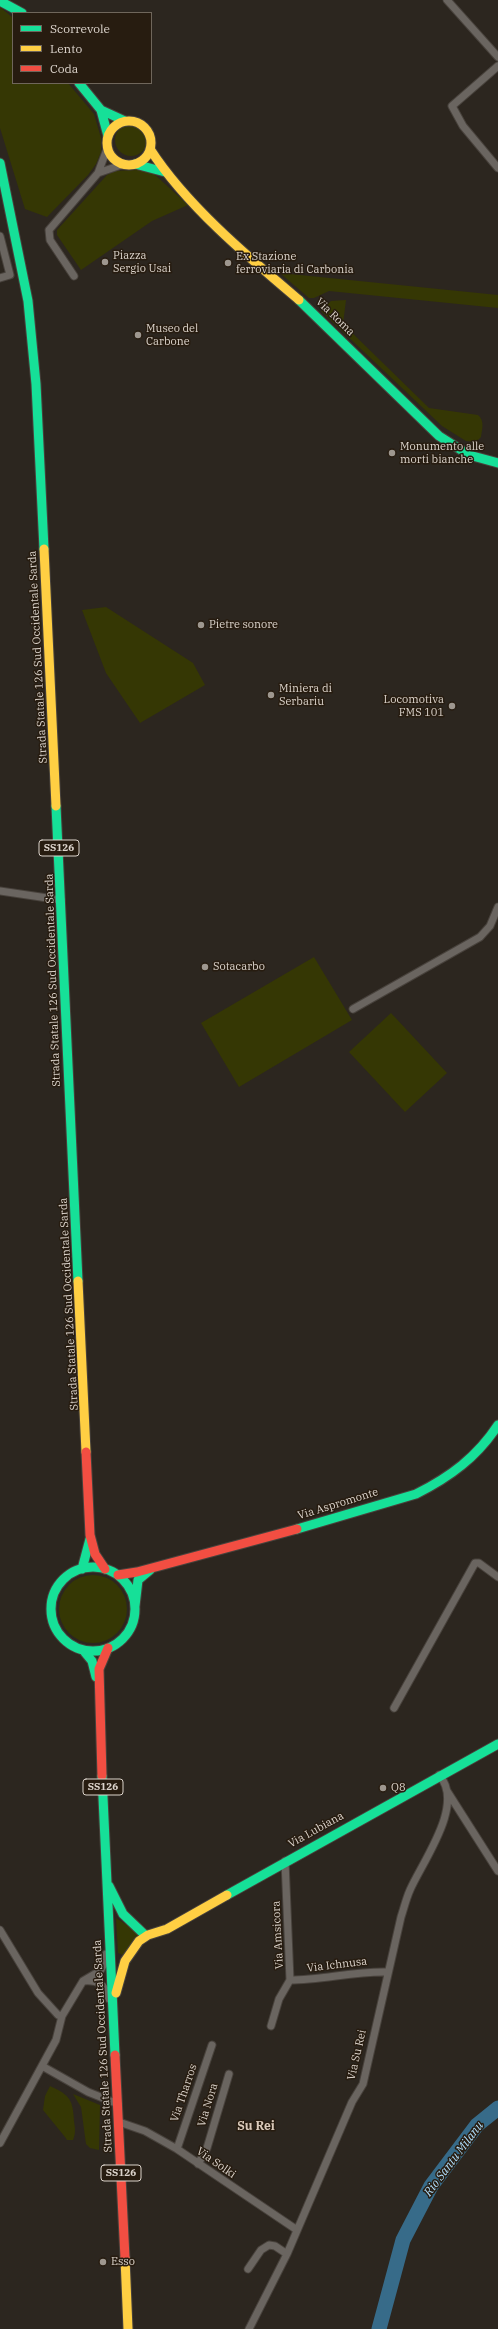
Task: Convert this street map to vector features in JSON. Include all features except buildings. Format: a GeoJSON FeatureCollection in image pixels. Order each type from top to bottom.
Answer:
{"type":"FeatureCollection","features":[{"type":"Feature","properties":{"kind":"main road"},"geometry":{"type":"LineString","coordinates":[[0,0],[20,12]]}},
{"type":"Feature","properties":{"kind":"main road"},"geometry":{"type":"LineString","coordinates":[[14,0],[21,12]]}},
{"type":"Feature","properties":{"kind":"main road"},"geometry":{"type":"LineString","coordinates":[[80,84],[100,110],[108,136],[108,148],[113,159],[124,164],[135,164],[165,172]]}},
{"type":"Feature","properties":{"kind":"main road"},"geometry":{"type":"LineString","coordinates":[[100,110],[125,121],[134,122],[147,130],[150,139],[150,149],[142,161],[135,164]]}},
{"type":"Feature","properties":{"kind":"main road"},"geometry":{"type":"LineString","coordinates":[[108,136],[113,128],[125,121]]}},
{"type":"Feature","properties":{"kind":"main road","name":"Via Roma"},"geometry":{"type":"LineString","coordinates":[[150,149],[165,172],[246,255],[308,308],[439,436],[470,455],[498,463]]}},
{"type":"Feature","properties":{"kind":"main road","name":"Strada Statale 126 Sud Occidentale Sarda"},"geometry":{"type":"LineString","coordinates":[[0,164],[3,191],[28,301],[36,384],[90,1535]]}},
{"type":"Feature","properties":{"kind":"main road","name":"Via Aspromonte"},"geometry":{"type":"LineString","coordinates":[[118,1576],[126,1576],[162,1564],[227,1550],[416,1494],[443,1481],[470,1461],[490,1438],[498,1425]]}},
{"type":"Feature","properties":{"kind":"main road","name":"SS126"},"geometry":{"type":"LineString","coordinates":[[82,1569],[90,1535]]}},
{"type":"Feature","properties":{"kind":"main road","name":"SS126"},"geometry":{"type":"LineString","coordinates":[[90,1535],[95,1554],[105,1569],[118,1576],[130,1589],[135,1606]]}},
{"type":"Feature","properties":{"kind":"main road","name":"Via Aspromonte"},"geometry":{"type":"LineString","coordinates":[[135,1606],[138,1580],[143,1574],[162,1564]]}},
{"type":"Feature","properties":{"kind":"main road","name":"SS126"},"geometry":{"type":"LineString","coordinates":[[99,1694],[94,1666],[83,1650],[71,1645],[61,1636],[54,1625],[51,1613],[52,1600],[57,1588],[70,1574],[82,1569],[105,1569]]}},
{"type":"Feature","properties":{"kind":"main road"},"geometry":{"type":"LineString","coordinates":[[83,1650],[96,1651],[108,1648],[120,1641],[128,1632],[134,1619],[135,1606]]}},
{"type":"Feature","properties":{"kind":"main road","name":"SS126"},"geometry":{"type":"LineString","coordinates":[[107,1881],[99,1669],[108,1648]]}},
{"type":"Feature","properties":{"kind":"main road","name":"Via Lubiana"},"geometry":{"type":"LineString","coordinates":[[114,2017],[120,1971],[124,1960],[146,1936],[167,1929],[285,1861],[439,1775],[498,1744]]}},
{"type":"Feature","properties":{"kind":"main road"},"geometry":{"type":"LineString","coordinates":[[107,1881],[117,1908],[125,1919],[146,1936]]}},
{"type":"Feature","properties":{"kind":"main road","name":"Strada Statale 126 Sud Occidentale Sarda"},"geometry":{"type":"LineString","coordinates":[[107,1881],[114,2017],[113,2102],[118,2122],[128,2329]]}},
{"type":"Feature","properties":{"kind":"street"},"geometry":{"type":"LineString","coordinates":[[448,0],[498,57]]}},
{"type":"Feature","properties":{"kind":"street"},"geometry":{"type":"LineString","coordinates":[[498,66],[452,106],[463,126],[498,168]]}},
{"type":"Feature","properties":{"kind":"street"},"geometry":{"type":"LineString","coordinates":[[74,276],[50,240],[49,230],[98,173],[108,148]]}},
{"type":"Feature","properties":{"kind":"street"},"geometry":{"type":"LineString","coordinates":[[98,173],[124,164]]}},
{"type":"Feature","properties":{"kind":"street"},"geometry":{"type":"LineString","coordinates":[[0,236],[10,275],[0,278]]}},
{"type":"Feature","properties":{"kind":"street"},"geometry":{"type":"LineString","coordinates":[[0,891],[61,900]]}},
{"type":"Feature","properties":{"kind":"street"},"geometry":{"type":"LineString","coordinates":[[353,1009],[480,937],[490,926],[498,907]]}},
{"type":"Feature","properties":{"kind":"street"},"geometry":{"type":"LineString","coordinates":[[394,1708],[475,1563],[479,1563],[498,1577]]}},
{"type":"Feature","properties":{"kind":"street"},"geometry":{"type":"LineString","coordinates":[[439,1775],[444,1781],[447,1791],[498,1871]]}},
{"type":"Feature","properties":{"kind":"street","name":"Via Su Rei"},"geometry":{"type":"LineString","coordinates":[[249,2329],[287,2254],[352,2102],[363,2084],[387,1972],[410,1891],[434,1847],[445,1816],[447,1791]]}},
{"type":"Feature","properties":{"kind":"street","name":"Via Amsicora"},"geometry":{"type":"LineString","coordinates":[[271,2026],[279,1999],[290,1980],[285,1861]]}},
{"type":"Feature","properties":{"kind":"street"},"geometry":{"type":"LineString","coordinates":[[0,2143],[56,2040],[62,2016],[84,1981],[100,1971],[106,1961],[105,1934],[109,1921]]}},
{"type":"Feature","properties":{"kind":"street"},"geometry":{"type":"LineString","coordinates":[[0,1930],[38,1993],[58,2015],[62,2016]]}},
{"type":"Feature","properties":{"kind":"street","name":"Via Ichnusa"},"geometry":{"type":"LineString","coordinates":[[290,1980],[309,1980],[366,1971],[387,1972]]}},
{"type":"Feature","properties":{"kind":"street"},"geometry":{"type":"LineString","coordinates":[[84,1981],[97,1981],[107,1989],[114,2017]]}},
{"type":"Feature","properties":{"kind":"street","name":"Via Tharros"},"geometry":{"type":"LineString","coordinates":[[177,2149],[212,2045]]}},
{"type":"Feature","properties":{"kind":"street"},"geometry":{"type":"LineString","coordinates":[[42,2066],[88,2092],[113,2102]]}},
{"type":"Feature","properties":{"kind":"street","name":"Via Nora"},"geometry":{"type":"LineString","coordinates":[[198,2164],[207,2148],[229,2074]]}},
{"type":"Feature","properties":{"kind":"street","name":"Via Solki"},"geometry":{"type":"LineString","coordinates":[[118,2122],[145,2131],[177,2149],[297,2230]]}},
{"type":"Feature","properties":{"kind":"street"},"geometry":{"type":"LineString","coordinates":[[248,2270],[261,2250],[269,2245],[275,2246],[287,2254]]}},
{"type":"Feature","properties":{"kind":"shaded area"},"geometry":{"type":"Polygon","coordinates":[[[0,7],[12,17],[12,84],[69,84],[94,114],[101,138],[101,152],[96,164],[88,175],[47,217],[25,209],[0,128],[0,7]]]}},
{"type":"Feature","properties":{"kind":"shaded area"},"geometry":{"type":"Polygon","coordinates":[[[128,124],[134,124],[144,131],[147,140],[146,146],[140,153],[134,156],[128,156],[118,149],[115,143],[115,137],[122,127],[128,124]]]}},
{"type":"Feature","properties":{"kind":"shaded area"},"geometry":{"type":"Polygon","coordinates":[[[138,170],[153,173],[188,205],[152,221],[81,270],[57,235],[57,230],[107,175],[115,171],[138,170]]]}},
{"type":"Feature","properties":{"kind":"shaded area"},"geometry":{"type":"Polygon","coordinates":[[[280,273],[498,295],[498,308],[329,291],[314,298],[309,298],[280,273]]]}},
{"type":"Feature","properties":{"kind":"shaded area"},"geometry":{"type":"Polygon","coordinates":[[[346,300],[343,324],[429,408],[478,415],[480,417],[482,420],[481,437],[476,442],[466,441],[442,426],[321,311],[331,301],[346,300]]]}},
{"type":"Feature","properties":{"kind":"shaded area"},"geometry":{"type":"Polygon","coordinates":[[[106,607],[193,663],[205,685],[140,723],[106,673],[82,610],[106,607]]]}},
{"type":"Feature","properties":{"kind":"shaded area"},"geometry":{"type":"Polygon","coordinates":[[[314,957],[352,1020],[239,1087],[201,1023],[314,957]]]}},
{"type":"Feature","properties":{"kind":"shaded area"},"geometry":{"type":"Polygon","coordinates":[[[391,1013],[447,1073],[405,1112],[349,1052],[391,1013]]]}},
{"type":"Feature","properties":{"kind":"shaded area"},"geometry":{"type":"Polygon","coordinates":[[[93,1575],[106,1578],[117,1585],[124,1596],[127,1609],[124,1622],[117,1633],[106,1640],[93,1643],[80,1640],[69,1633],[62,1622],[59,1609],[62,1596],[69,1585],[80,1578],[93,1575]]]}},
{"type":"Feature","properties":{"kind":"shaded area"},"geometry":{"type":"Polygon","coordinates":[[[116,1918],[136,1931],[140,1937],[123,1955],[118,1953],[116,1918]]]}},
{"type":"Feature","properties":{"kind":"shaded area"},"geometry":{"type":"Polygon","coordinates":[[[50,2086],[66,2095],[71,2103],[74,2114],[75,2128],[73,2140],[67,2140],[43,2110],[45,2096],[50,2086]]]}},
{"type":"Feature","properties":{"kind":"shaded area"},"geometry":{"type":"Polygon","coordinates":[[[73,2094],[100,2105],[99,2150],[90,2148],[86,2144],[81,2107],[73,2094]]]}},
{"type":"Feature","properties":{"kind":"waterway","name":"Rio Santu Milanu"},"geometry":{"type":"LineString","coordinates":[[379,2329],[403,2240],[431,2186],[477,2125],[498,2108]]}},
{"type":"Feature","properties":{"kind":"traffic: fast"},"geometry":{"type":"LineString","coordinates":[[0,1],[20,12]]}},
{"type":"Feature","properties":{"kind":"traffic: fast"},"geometry":{"type":"LineString","coordinates":[[80,84],[101,110],[108,136]]}},
{"type":"Feature","properties":{"kind":"traffic: fast"},"geometry":{"type":"LineString","coordinates":[[101,110],[125,121]]}},
{"type":"Feature","properties":{"kind":"traffic: fast"},"geometry":{"type":"LineString","coordinates":[[0,163],[28,301],[36,384],[44,549]]}},
{"type":"Feature","properties":{"kind":"traffic: fast"},"geometry":{"type":"LineString","coordinates":[[135,164],[165,172]]}},
{"type":"Feature","properties":{"kind":"traffic: fast"},"geometry":{"type":"LineString","coordinates":[[299,300],[439,436],[469,455],[498,463]]}},
{"type":"Feature","properties":{"kind":"traffic: fast"},"geometry":{"type":"LineString","coordinates":[[56,806],[78,1281]]}},
{"type":"Feature","properties":{"kind":"traffic: fast"},"geometry":{"type":"LineString","coordinates":[[297,1529],[416,1494],[440,1481],[462,1465],[481,1447],[498,1425]]}},
{"type":"Feature","properties":{"kind":"traffic: fast"},"geometry":{"type":"LineString","coordinates":[[82,1569],[90,1539]]}},
{"type":"Feature","properties":{"kind":"traffic: fast"},"geometry":{"type":"LineString","coordinates":[[93,1567],[109,1570],[123,1579],[132,1593],[135,1609],[132,1625],[123,1639],[109,1648],[93,1651],[77,1648],[63,1639],[54,1625],[51,1609],[54,1593],[63,1579],[77,1570],[93,1567]]}},
{"type":"Feature","properties":{"kind":"traffic: fast"},"geometry":{"type":"LineString","coordinates":[[135,1606],[138,1580],[150,1570]]}},
{"type":"Feature","properties":{"kind":"traffic: fast"},"geometry":{"type":"LineString","coordinates":[[83,1650],[92,1661],[96,1677]]}},
{"type":"Feature","properties":{"kind":"traffic: fast"},"geometry":{"type":"LineString","coordinates":[[227,1895],[498,1744]]}},
{"type":"Feature","properties":{"kind":"traffic: fast"},"geometry":{"type":"LineString","coordinates":[[102,1776],[115,2055]]}},
{"type":"Feature","properties":{"kind":"traffic: fast"},"geometry":{"type":"LineString","coordinates":[[109,1886],[123,1914],[146,1936]]}},
{"type":"Feature","properties":{"kind":"traffic: slow"},"geometry":{"type":"LineString","coordinates":[[129,121],[141,125],[147,131],[151,143],[147,155],[141,161],[129,165],[117,161],[111,155],[107,143],[111,131],[117,125],[129,121]]}},
{"type":"Feature","properties":{"kind":"traffic: slow"},"geometry":{"type":"LineString","coordinates":[[150,149],[181,190],[200,210],[239,248],[299,300]]}},
{"type":"Feature","properties":{"kind":"traffic: slow"},"geometry":{"type":"LineString","coordinates":[[44,549],[56,806]]}},
{"type":"Feature","properties":{"kind":"traffic: slow"},"geometry":{"type":"LineString","coordinates":[[78,1281],[86,1452]]}},
{"type":"Feature","properties":{"kind":"traffic: slow"},"geometry":{"type":"LineString","coordinates":[[116,1993],[125,1961],[139,1941],[148,1935],[167,1929],[227,1895]]}},
{"type":"Feature","properties":{"kind":"traffic: slow"},"geometry":{"type":"LineString","coordinates":[[125,2258],[128,2329]]}},
{"type":"Feature","properties":{"kind":"traffic: jam"},"geometry":{"type":"LineString","coordinates":[[86,1452],[90,1535],[95,1554],[105,1569]]}},
{"type":"Feature","properties":{"kind":"traffic: jam"},"geometry":{"type":"LineString","coordinates":[[118,1575],[137,1572],[297,1529]]}},
{"type":"Feature","properties":{"kind":"traffic: jam"},"geometry":{"type":"LineString","coordinates":[[102,1776],[99,1669],[108,1648]]}},
{"type":"Feature","properties":{"kind":"traffic: jam"},"geometry":{"type":"LineString","coordinates":[[115,2055],[125,2258]]}},
{"type":"Feature","properties":{"kind":"place","name":"Piazza Sergio Usai"},"geometry":{"type":"Point","coordinates":[105,262]}},
{"type":"Feature","properties":{"kind":"place","name":"Ex Stazione ferroviaria di Carbonia"},"geometry":{"type":"Point","coordinates":[228,263]}},
{"type":"Feature","properties":{"kind":"place","name":"Museo del Carbone"},"geometry":{"type":"Point","coordinates":[138,335]}},
{"type":"Feature","properties":{"kind":"place","name":"Monumento alle morti bianche"},"geometry":{"type":"Point","coordinates":[392,453]}},
{"type":"Feature","properties":{"kind":"place","name":"Pietre sonore"},"geometry":{"type":"Point","coordinates":[201,625]}},
{"type":"Feature","properties":{"kind":"place","name":"Miniera di Serbariu"},"geometry":{"type":"Point","coordinates":[271,695]}},
{"type":"Feature","properties":{"kind":"place","name":"Locomotiva FMS 101"},"geometry":{"type":"Point","coordinates":[452,706]}},
{"type":"Feature","properties":{"kind":"place","name":"Sotacarbo"},"geometry":{"type":"Point","coordinates":[205,967]}},
{"type":"Feature","properties":{"kind":"place","name":"Q8"},"geometry":{"type":"Point","coordinates":[383,1788]}},
{"type":"Feature","properties":{"kind":"place","name":"Esso"},"geometry":{"type":"Point","coordinates":[103,2262]}},
{"type":"Feature","properties":{"kind":"district","name":"Su Rei"},"geometry":{"type":"Point","coordinates":[256,2127]}}]}
